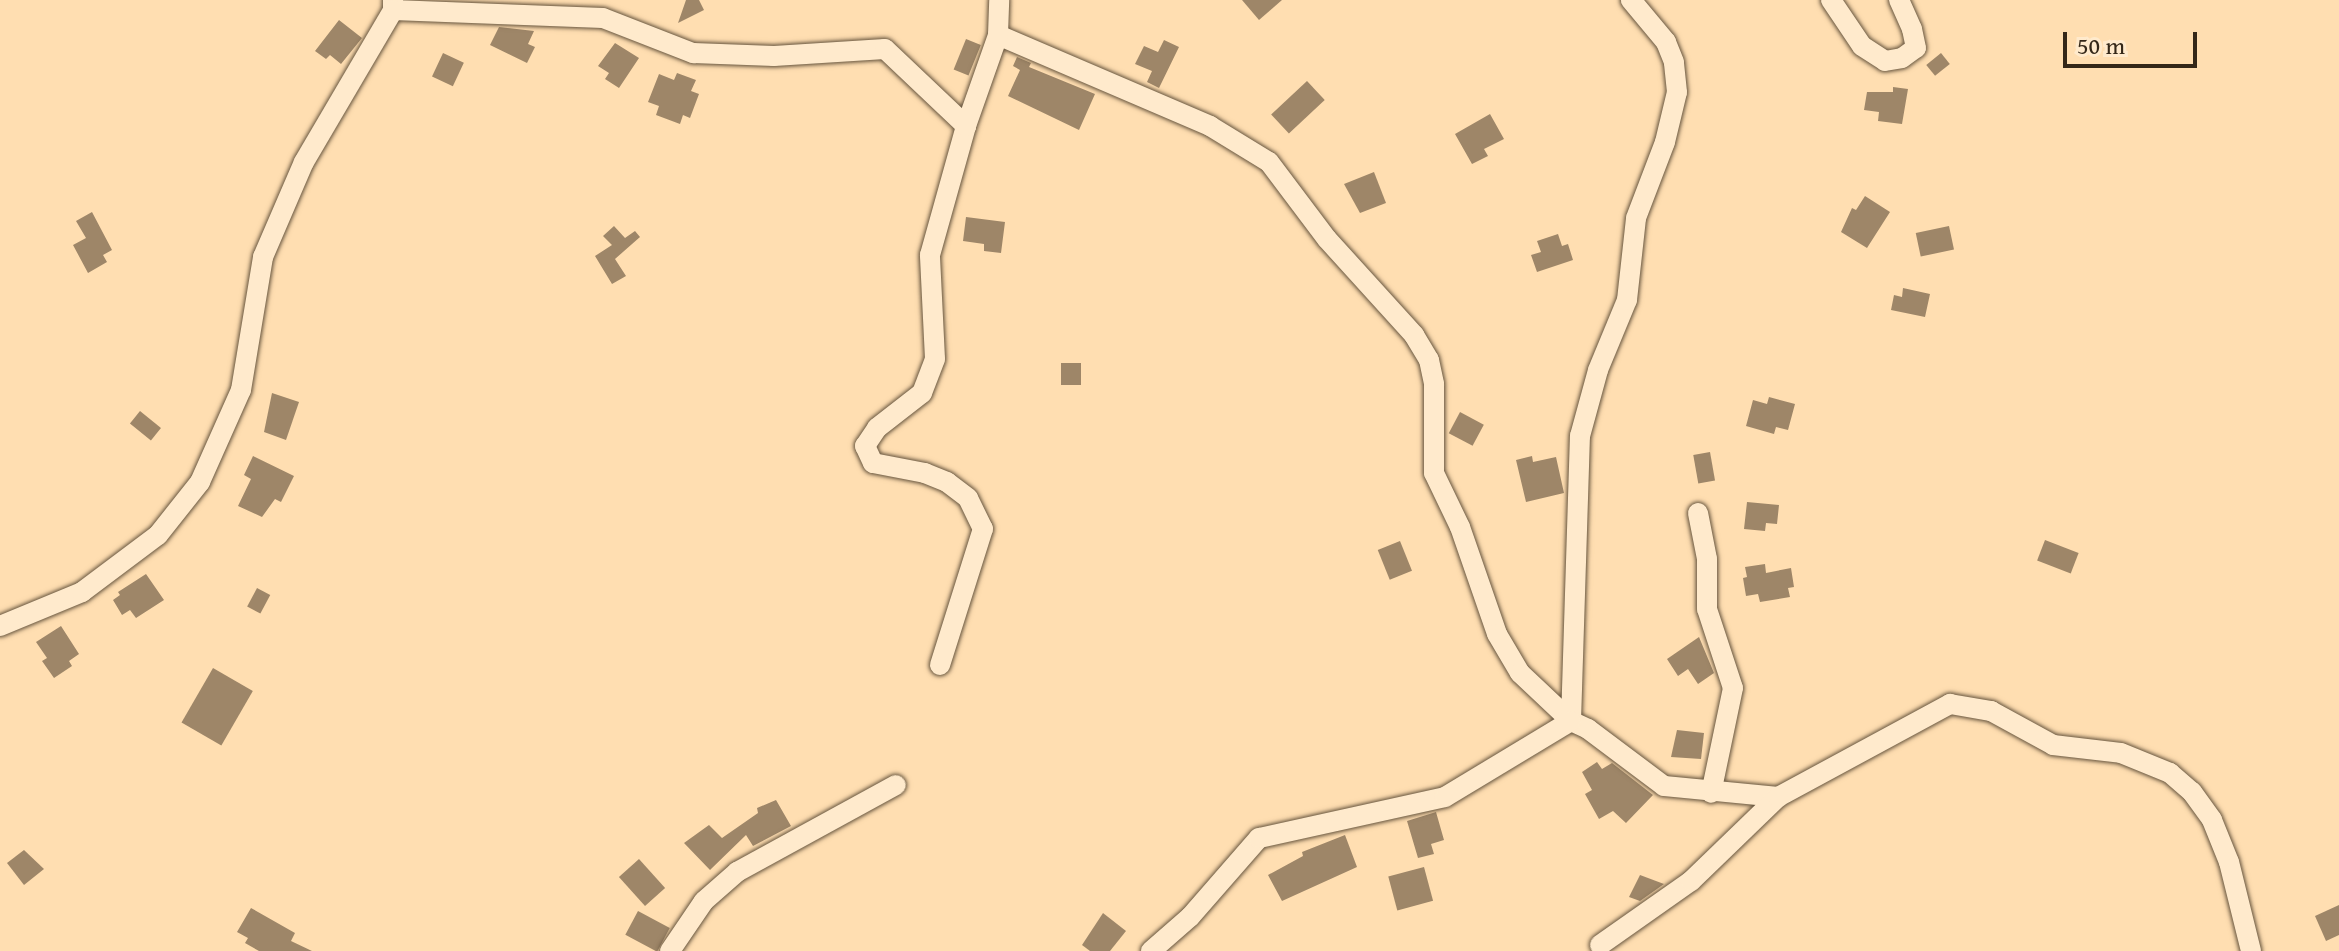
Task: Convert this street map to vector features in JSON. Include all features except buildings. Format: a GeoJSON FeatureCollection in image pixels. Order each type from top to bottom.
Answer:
{"type":"FeatureCollection","features":[{"type":"Feature","properties":{"kind":"street"},"geometry":{"type":"LineString","coordinates":[[940,665],[983,529],[968,498],[947,482],[925,473],[873,463],[865,446],[877,428],[922,393],[935,359],[930,255],[966,126],[998,35],[999,0]]}},
{"type":"Feature","properties":{"kind":"street"},"geometry":{"type":"LineString","coordinates":[[1571,721],[1580,436],[1598,370],[1627,300],[1636,218],[1665,142],[1677,92],[1674,62],[1666,42],[1631,0]]}},
{"type":"Feature","properties":{"kind":"street"},"geometry":{"type":"LineString","coordinates":[[1831,0],[1862,46],[1885,61],[1902,58],[1916,48],[1912,29],[1899,0]]}},
{"type":"Feature","properties":{"kind":"street"},"geometry":{"type":"LineString","coordinates":[[0,626],[82,592],[158,535],[200,482],[241,390],[263,257],[304,162],[393,5],[603,18],[693,53],[774,56],[885,49],[966,126]]}},
{"type":"Feature","properties":{"kind":"street"},"geometry":{"type":"LineString","coordinates":[[998,35],[1210,126],[1269,162],[1327,239],[1414,335],[1429,360],[1434,384],[1434,473],[1460,527],[1497,634],[1520,673],[1571,721],[1588,729],[1664,786],[1711,793],[1778,797]]}},
{"type":"Feature","properties":{"kind":"street"},"geometry":{"type":"LineString","coordinates":[[1698,513],[1707,559],[1707,609],[1733,688],[1711,793]]}},
{"type":"Feature","properties":{"kind":"street"},"geometry":{"type":"LineString","coordinates":[[1600,945],[1691,881],[1778,797],[1950,704],[1991,711],[2053,745],[2121,753],[2170,773],[2192,792],[2212,820],[2229,862],[2251,951]]}},
{"type":"Feature","properties":{"kind":"street"},"geometry":{"type":"LineString","coordinates":[[1151,951],[1190,917],[1259,838],[1445,797],[1571,721]]}},
{"type":"Feature","properties":{"kind":"street"},"geometry":{"type":"LineString","coordinates":[[670,951],[704,901],[737,872],[896,785]]}}]}
